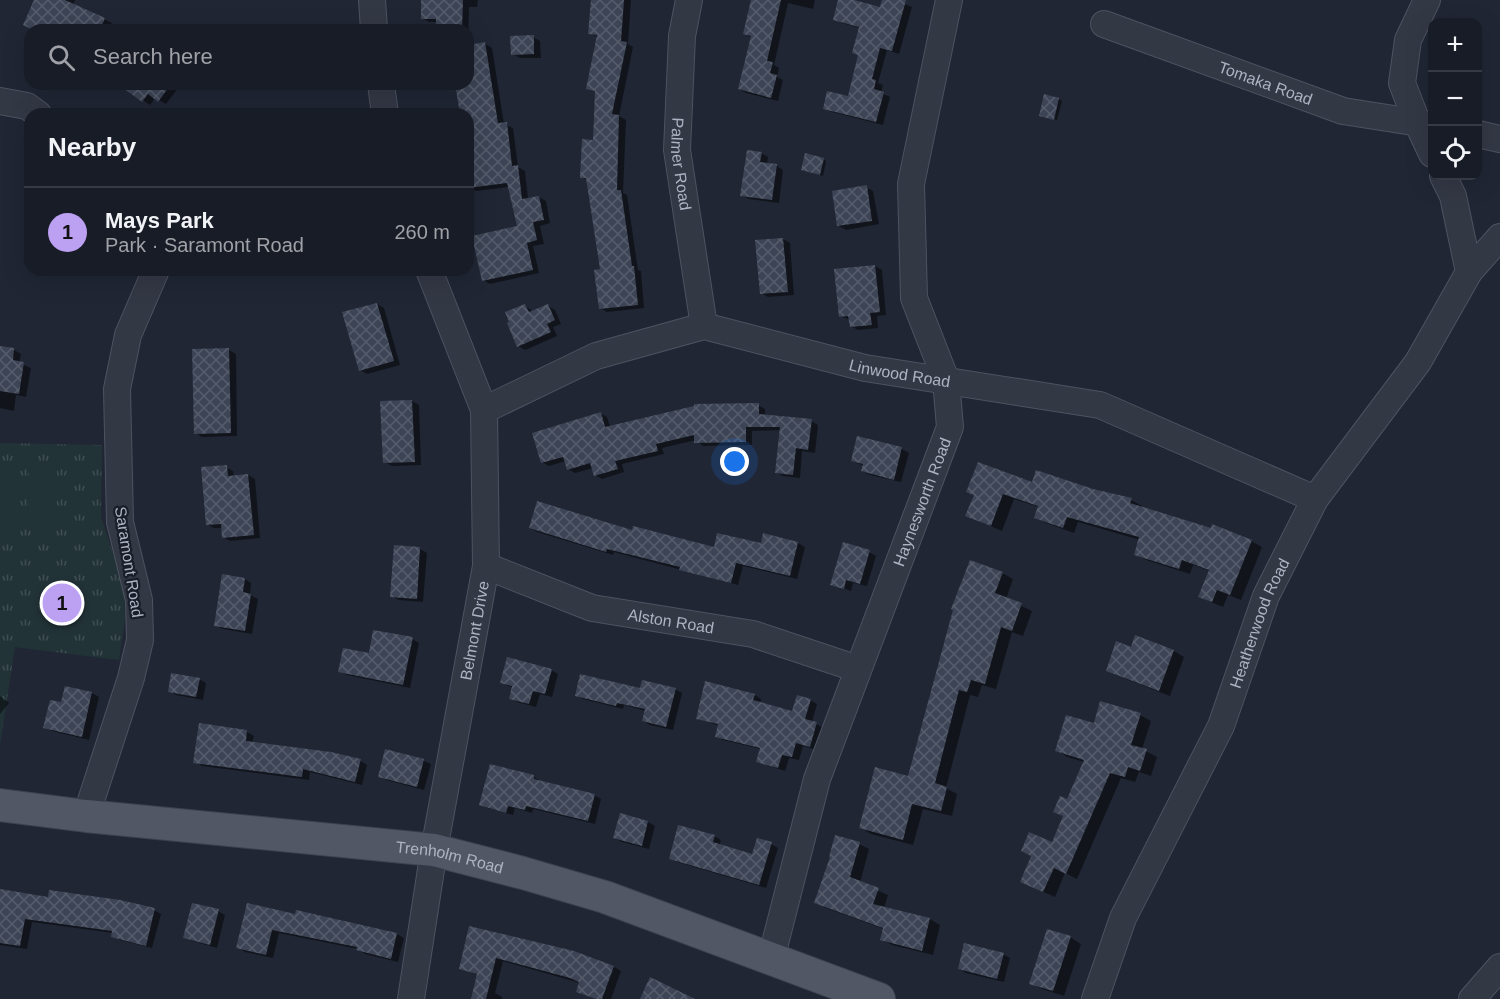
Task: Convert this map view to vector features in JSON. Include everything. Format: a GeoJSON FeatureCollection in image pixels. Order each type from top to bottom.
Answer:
{"type":"FeatureCollection","features":[{"type":"Feature","properties":{"kind":"main road","name":"Trenholm Road"},"geometry":{"type":"LineString","coordinates":[[0,805],[86,816],[434,850],[605,897],[879,999]]}},
{"type":"Feature","properties":{"kind":"street"},"geometry":{"type":"LineString","coordinates":[[372,0],[374,24]]}},
{"type":"Feature","properties":{"kind":"street","name":"Palmer Road"},"geometry":{"type":"LineString","coordinates":[[689,0],[682,36],[677,150],[704,326]]}},
{"type":"Feature","properties":{"kind":"street","name":"Haynesworth Road"},"geometry":{"type":"LineString","coordinates":[[771,959],[818,779],[950,427],[946,380],[914,298],[911,184],[949,0]]}},
{"type":"Feature","properties":{"kind":"street"},"geometry":{"type":"LineString","coordinates":[[1425,124],[1402,83],[1408,40],[1427,0]]}},
{"type":"Feature","properties":{"kind":"street","name":"Tomaka Road"},"geometry":{"type":"LineString","coordinates":[[1104,24],[1343,111],[1425,124]]}},
{"type":"Feature","properties":{"kind":"street"},"geometry":{"type":"LineString","coordinates":[[382,90],[384,108]]}},
{"type":"Feature","properties":{"kind":"street"},"geometry":{"type":"LineString","coordinates":[[0,101],[30,108]]}},
{"type":"Feature","properties":{"kind":"street"},"geometry":{"type":"LineString","coordinates":[[1482,135],[1500,139]]}},
{"type":"Feature","properties":{"kind":"street"},"geometry":{"type":"LineString","coordinates":[[1445,180],[1453,196],[1469,272]]}},
{"type":"Feature","properties":{"kind":"street","name":"Heatherwood Road"},"geometry":{"type":"LineString","coordinates":[[1095,999],[1123,918],[1221,726],[1266,596],[1315,499],[1418,362],[1469,272],[1500,237]]}},
{"type":"Feature","properties":{"kind":"street","name":"Saramont Road"},"geometry":{"type":"LineString","coordinates":[[86,816],[131,678],[140,640],[139,600],[120,522],[117,389],[128,335],[153,276]]}},
{"type":"Feature","properties":{"kind":"street","name":"Belmont Drive"},"geometry":{"type":"LineString","coordinates":[[411,999],[434,850],[486,566],[484,410],[431,276]]}},
{"type":"Feature","properties":{"kind":"street"},"geometry":{"type":"LineString","coordinates":[[484,410],[596,356],[704,326]]}},
{"type":"Feature","properties":{"kind":"street","name":"Linwood Road"},"geometry":{"type":"LineString","coordinates":[[704,326],[865,368],[1100,405],[1315,499]]}},
{"type":"Feature","properties":{"kind":"street","name":"Alston Road"},"geometry":{"type":"LineString","coordinates":[[486,566],[592,608],[753,634],[858,669]]}},
{"type":"Feature","properties":{"kind":"street"},"geometry":{"type":"LineString","coordinates":[[1472,999],[1500,967]]}},
{"type":"Feature","properties":{"kind":"green space"},"geometry":{"type":"Polygon","coordinates":[[[0,443],[102,445],[101,517],[124,587],[125,619],[119,660],[15,647],[0,745],[0,443]]]}},
{"type":"Feature","properties":{"kind":"green space"},"geometry":{"type":"Polygon","coordinates":[[[0,462],[16,462],[15,525],[0,525],[0,462]]]}},
{"type":"Feature","properties":{"kind":"green space"},"geometry":{"type":"Polygon","coordinates":[[[29,462],[57,463],[56,526],[28,526],[29,462]]]}},
{"type":"Feature","properties":{"kind":"building"},"geometry":{"type":"Polygon","coordinates":[[[34,0],[65,0],[105,18],[102,24],[23,25],[34,0]]]}},
{"type":"Feature","properties":{"kind":"building"},"geometry":{"type":"Polygon","coordinates":[[[421,0],[463,0],[462,24],[436,24],[436,19],[421,19],[421,0]]]}},
{"type":"Feature","properties":{"kind":"building"},"geometry":{"type":"Polygon","coordinates":[[[591,0],[624,0],[621,41],[627,42],[612,114],[619,115],[617,190],[621,190],[638,305],[599,309],[594,270],[600,269],[586,178],[580,178],[582,139],[593,140],[595,91],[586,89],[597,35],[588,34],[591,0]]]}},
{"type":"Feature","properties":{"kind":"building"},"geometry":{"type":"Polygon","coordinates":[[[751,0],[781,0],[767,61],[773,62],[770,73],[777,75],[771,98],[738,89],[751,36],[743,34],[751,0]]]}},
{"type":"Feature","properties":{"kind":"building"},"geometry":{"type":"Polygon","coordinates":[[[838,0],[854,0],[880,7],[882,0],[906,0],[892,51],[880,48],[872,79],[876,80],[874,89],[884,92],[876,122],[823,109],[827,91],[848,96],[858,55],[852,53],[859,27],[833,20],[838,0]]]}},
{"type":"Feature","properties":{"kind":"building"},"geometry":{"type":"Polygon","coordinates":[[[534,35],[534,54],[511,55],[510,36],[534,35]]]}},
{"type":"Feature","properties":{"kind":"building"},"geometry":{"type":"Polygon","coordinates":[[[485,42],[498,123],[507,122],[512,166],[518,165],[522,199],[539,196],[544,220],[533,222],[537,240],[527,243],[533,270],[482,281],[474,236],[517,226],[507,183],[474,187],[474,108],[459,108],[456,90],[474,90],[474,44],[485,42]]]}},
{"type":"Feature","properties":{"kind":"building"},"geometry":{"type":"Polygon","coordinates":[[[126,90],[167,90],[158,102],[148,94],[142,102],[126,90]]]}},
{"type":"Feature","properties":{"kind":"building"},"geometry":{"type":"Polygon","coordinates":[[[1044,94],[1059,98],[1054,120],[1039,116],[1044,94]]]}},
{"type":"Feature","properties":{"kind":"building"},"geometry":{"type":"Polygon","coordinates":[[[747,150],[762,152],[760,162],[777,164],[772,200],[740,196],[747,150]]]}},
{"type":"Feature","properties":{"kind":"building"},"geometry":{"type":"Polygon","coordinates":[[[805,153],[824,158],[820,175],[801,170],[805,153]]]}},
{"type":"Feature","properties":{"kind":"building"},"geometry":{"type":"Polygon","coordinates":[[[867,185],[872,221],[837,226],[832,191],[867,185]]]}},
{"type":"Feature","properties":{"kind":"building"},"geometry":{"type":"Polygon","coordinates":[[[783,238],[788,292],[760,294],[755,240],[783,238]]]}},
{"type":"Feature","properties":{"kind":"building"},"geometry":{"type":"Polygon","coordinates":[[[875,265],[880,312],[870,313],[872,325],[850,327],[848,316],[839,317],[834,269],[875,265]]]}},
{"type":"Feature","properties":{"kind":"building"},"geometry":{"type":"Polygon","coordinates":[[[377,303],[394,361],[359,371],[342,312],[377,303]]]}},
{"type":"Feature","properties":{"kind":"building"},"geometry":{"type":"Polygon","coordinates":[[[525,304],[529,312],[548,304],[555,320],[547,324],[551,332],[517,347],[505,312],[525,304]]]}},
{"type":"Feature","properties":{"kind":"building"},"geometry":{"type":"Polygon","coordinates":[[[0,346],[14,348],[13,360],[24,362],[19,394],[0,391],[0,346]]]}},
{"type":"Feature","properties":{"kind":"building"},"geometry":{"type":"Polygon","coordinates":[[[229,348],[231,433],[194,434],[192,349],[229,348]]]}},
{"type":"Feature","properties":{"kind":"building"},"geometry":{"type":"Polygon","coordinates":[[[412,400],[415,462],[383,463],[380,401],[412,400]]]}},
{"type":"Feature","properties":{"kind":"building"},"geometry":{"type":"Polygon","coordinates":[[[759,403],[759,414],[812,419],[808,450],[796,448],[793,475],[775,473],[780,427],[746,427],[746,442],[694,443],[694,435],[656,444],[658,451],[615,461],[618,469],[594,476],[590,463],[567,470],[563,457],[541,463],[532,433],[601,412],[605,427],[694,406],[694,404],[759,403]]]}},
{"type":"Feature","properties":{"kind":"building"},"geometry":{"type":"Polygon","coordinates":[[[857,436],[902,447],[894,480],[861,471],[863,464],[851,461],[857,436]]]}},
{"type":"Feature","properties":{"kind":"building"},"geometry":{"type":"Polygon","coordinates":[[[978,462],[1032,482],[1036,470],[1093,489],[1132,498],[1130,503],[1211,528],[1212,524],[1252,540],[1230,595],[1217,590],[1212,602],[1198,597],[1209,570],[1182,560],[1179,569],[1134,555],[1139,537],[1067,517],[1063,528],[1034,518],[1038,506],[1003,494],[991,526],[965,516],[974,495],[966,492],[978,462]]]}},
{"type":"Feature","properties":{"kind":"building"},"geometry":{"type":"Polygon","coordinates":[[[227,465],[228,476],[248,474],[254,535],[222,538],[221,524],[206,525],[201,467],[227,465]]]}},
{"type":"Feature","properties":{"kind":"building"},"geometry":{"type":"Polygon","coordinates":[[[537,501],[632,530],[633,526],[714,547],[717,533],[761,543],[763,533],[798,542],[790,576],[736,563],[731,583],[679,570],[680,567],[607,549],[606,552],[529,528],[537,501]]]}},
{"type":"Feature","properties":{"kind":"building"},"geometry":{"type":"Polygon","coordinates":[[[843,542],[870,550],[860,584],[846,580],[844,589],[830,585],[843,542]]]}},
{"type":"Feature","properties":{"kind":"building"},"geometry":{"type":"Polygon","coordinates":[[[394,545],[420,547],[417,599],[390,597],[394,545]]]}},
{"type":"Feature","properties":{"kind":"building"},"geometry":{"type":"Polygon","coordinates":[[[970,560],[1003,572],[995,593],[1022,603],[1012,631],[1001,627],[985,684],[971,680],[967,692],[959,690],[935,783],[947,787],[941,811],[912,804],[903,840],[859,828],[875,767],[908,776],[953,610],[951,609],[970,560]]]}},
{"type":"Feature","properties":{"kind":"building"},"geometry":{"type":"Polygon","coordinates":[[[222,574],[245,578],[243,592],[251,594],[245,631],[214,626],[222,574]]]}},
{"type":"Feature","properties":{"kind":"building"},"geometry":{"type":"Polygon","coordinates":[[[373,630],[413,637],[403,685],[338,672],[343,648],[369,653],[373,630]]]}},
{"type":"Feature","properties":{"kind":"building"},"geometry":{"type":"Polygon","coordinates":[[[1135,635],[1174,650],[1159,691],[1106,671],[1116,641],[1131,647],[1135,635]]]}},
{"type":"Feature","properties":{"kind":"building"},"geometry":{"type":"Polygon","coordinates":[[[507,657],[552,669],[545,694],[533,691],[529,704],[509,699],[512,686],[500,683],[507,657]]]}},
{"type":"Feature","properties":{"kind":"building"},"geometry":{"type":"Polygon","coordinates":[[[171,673],[200,678],[196,697],[168,692],[171,673]]]}},
{"type":"Feature","properties":{"kind":"building"},"geometry":{"type":"Polygon","coordinates":[[[580,674],[640,688],[642,680],[676,688],[666,727],[642,721],[645,709],[617,703],[616,706],[575,696],[580,674]]]}},
{"type":"Feature","properties":{"kind":"building"},"geometry":{"type":"Polygon","coordinates":[[[705,681],[755,694],[753,700],[792,711],[797,695],[811,699],[805,719],[817,722],[810,747],[796,743],[792,757],[782,755],[778,768],[756,762],[760,748],[715,737],[718,724],[696,719],[705,681]]]}},
{"type":"Feature","properties":{"kind":"building"},"geometry":{"type":"Polygon","coordinates":[[[65,686],[92,692],[82,737],[43,728],[50,700],[61,702],[65,686]]]}},
{"type":"Feature","properties":{"kind":"building"},"geometry":{"type":"Polygon","coordinates":[[[1100,701],[1141,713],[1131,745],[1147,749],[1140,771],[1128,767],[1125,777],[1110,773],[1066,874],[1054,868],[1043,892],[1020,882],[1031,856],[1021,851],[1029,832],[1052,842],[1063,816],[1053,812],[1060,796],[1067,799],[1084,760],[1055,751],[1066,715],[1094,723],[1100,701]]]}},
{"type":"Feature","properties":{"kind":"building"},"geometry":{"type":"Polygon","coordinates":[[[199,723],[247,730],[246,741],[331,752],[361,759],[355,782],[303,769],[302,777],[193,763],[199,723]]]}},
{"type":"Feature","properties":{"kind":"building"},"geometry":{"type":"Polygon","coordinates":[[[385,749],[424,759],[417,787],[378,777],[385,749]]]}},
{"type":"Feature","properties":{"kind":"building"},"geometry":{"type":"Polygon","coordinates":[[[490,764],[534,775],[534,779],[595,794],[588,821],[526,806],[525,810],[508,806],[506,813],[479,805],[490,764]]]}},
{"type":"Feature","properties":{"kind":"building"},"geometry":{"type":"Polygon","coordinates":[[[620,813],[648,821],[642,846],[613,838],[620,813]]]}},
{"type":"Feature","properties":{"kind":"building"},"geometry":{"type":"Polygon","coordinates":[[[678,825],[715,835],[713,842],[752,854],[757,838],[772,842],[759,885],[669,859],[678,825]]]}},
{"type":"Feature","properties":{"kind":"building"},"geometry":{"type":"Polygon","coordinates":[[[835,835],[860,842],[850,877],[879,888],[873,904],[930,918],[922,951],[880,940],[883,928],[814,903],[835,835]]]}},
{"type":"Feature","properties":{"kind":"building"},"geometry":{"type":"Polygon","coordinates":[[[0,889],[48,897],[49,890],[120,900],[155,908],[146,946],[111,937],[112,931],[25,919],[20,946],[0,943],[0,889]]]}},
{"type":"Feature","properties":{"kind":"building"},"geometry":{"type":"Polygon","coordinates":[[[192,903],[219,909],[210,945],[183,938],[192,903]]]}},
{"type":"Feature","properties":{"kind":"building"},"geometry":{"type":"Polygon","coordinates":[[[247,903],[295,914],[296,910],[397,933],[391,959],[356,950],[357,947],[272,930],[266,955],[236,948],[247,903]]]}},
{"type":"Feature","properties":{"kind":"building"},"geometry":{"type":"Polygon","coordinates":[[[469,926],[574,951],[614,966],[602,999],[576,992],[579,982],[570,978],[496,958],[486,999],[471,999],[477,974],[459,969],[469,926]]]}},
{"type":"Feature","properties":{"kind":"building"},"geometry":{"type":"Polygon","coordinates":[[[1047,929],[1071,936],[1053,991],[1029,984],[1047,929]]]}},
{"type":"Feature","properties":{"kind":"building"},"geometry":{"type":"Polygon","coordinates":[[[964,943],[1004,953],[997,979],[958,969],[964,943]]]}},
{"type":"Feature","properties":{"kind":"building"},"geometry":{"type":"Polygon","coordinates":[[[650,977],[695,999],[640,999],[650,977]]]}},
{"type":"Feature","properties":{"kind":"place","name":"Mays Park"},"geometry":{"type":"Point","coordinates":[62,603]}}]}
